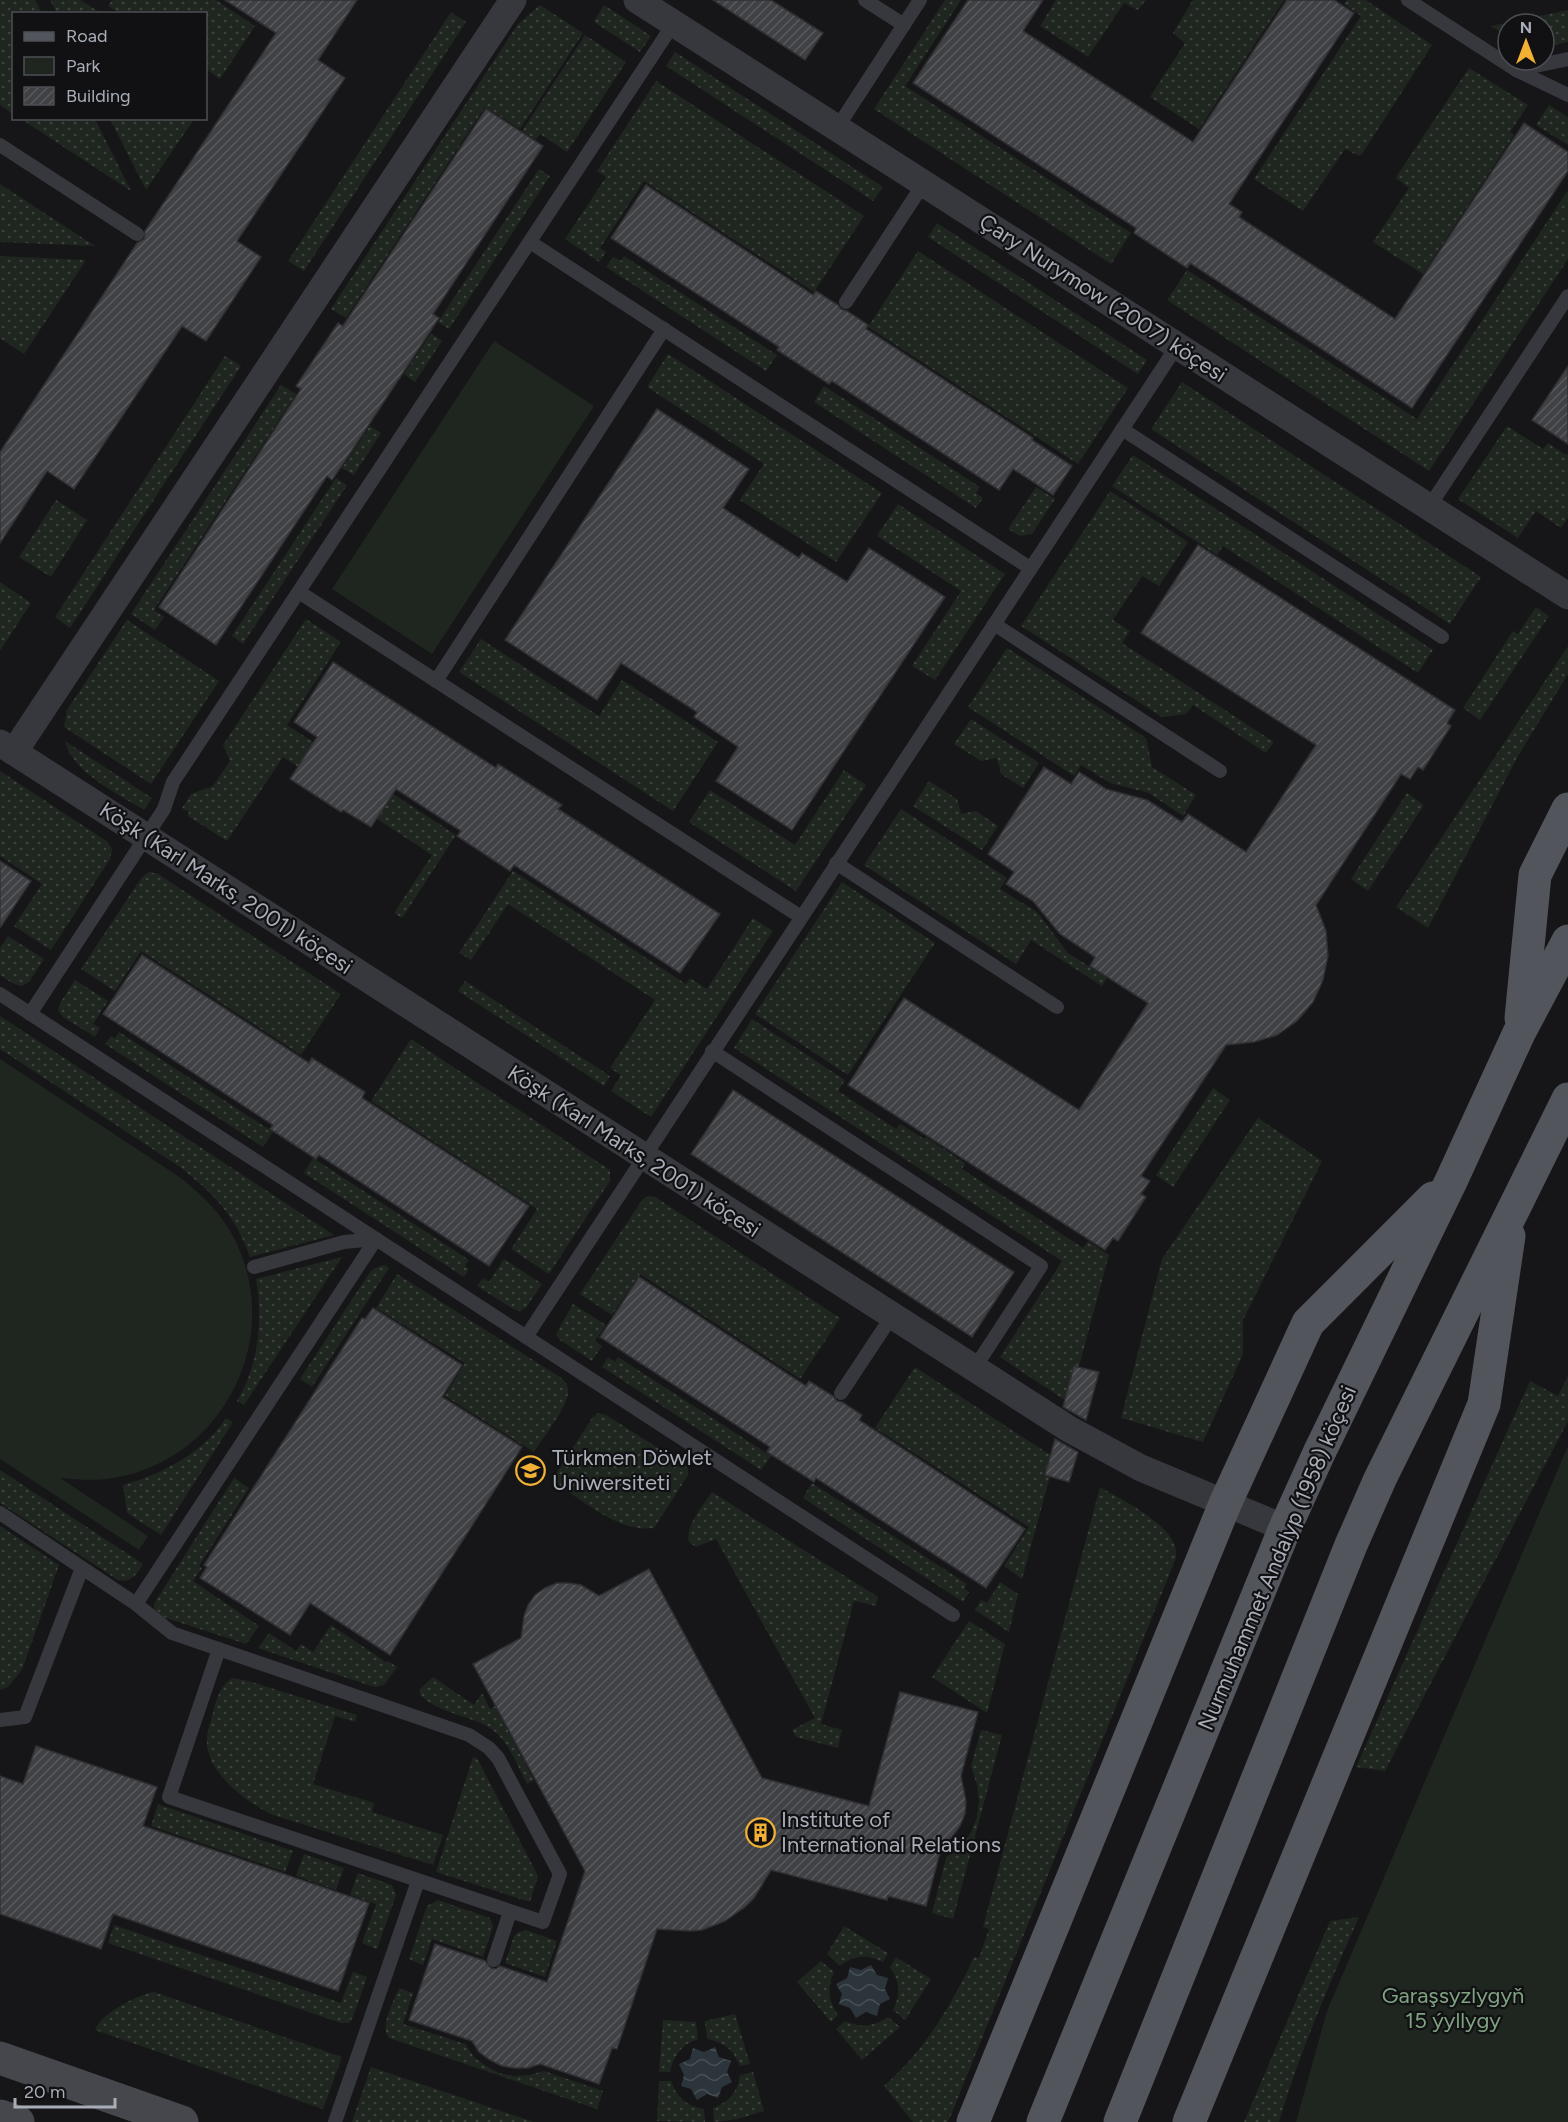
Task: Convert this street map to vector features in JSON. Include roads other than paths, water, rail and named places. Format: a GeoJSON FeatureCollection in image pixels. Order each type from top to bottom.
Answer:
{"type":"FeatureCollection","features":[{"type":"Feature","properties":{"kind":"main road"},"geometry":{"type":"LineString","coordinates":[[1519,1034],[1535,875],[1568,809]]}},
{"type":"Feature","properties":{"kind":"main road","name":"Nurmuhammet Andalyp (1958) köçesi"},"geometry":{"type":"LineString","coordinates":[[1043,2122],[1285,1528],[1519,1034],[1568,941]]}},
{"type":"Feature","properties":{"kind":"main road"},"geometry":{"type":"LineString","coordinates":[[1120,2122],[1351,1545],[1386,1468],[1568,1099]]}},
{"type":"Feature","properties":{"kind":"main road"},"geometry":{"type":"LineString","coordinates":[[973,2122],[1225,1504],[1308,1323],[1452,1179]]}},
{"type":"Feature","properties":{"kind":"main road"},"geometry":{"type":"LineString","coordinates":[[1189,2122],[1484,1404],[1514,1205]]}},
{"type":"Feature","properties":{"kind":"main road"},"geometry":{"type":"LineString","coordinates":[[0,2058],[182,2122]]}},
{"type":"Feature","properties":{"kind":"main road"},"geometry":{"type":"LineString","coordinates":[[0,2116],[18,2122]]}},
{"type":"Feature","properties":{"kind":"street"},"geometry":{"type":"LineString","coordinates":[[7,747],[513,0]]}},
{"type":"Feature","properties":{"kind":"street","name":"Çary Nurymow (2007) köçesi"},"geometry":{"type":"LineString","coordinates":[[638,0],[1568,596]]}},
{"type":"Feature","properties":{"kind":"street","name":"Köşk (Karl Marks, 2001) köçesi"},"geometry":{"type":"LineString","coordinates":[[7,747],[974,1369],[1095,1444],[1141,1468],[1285,1528]]}},
{"type":"Feature","properties":{"kind":"lane"},"geometry":{"type":"LineString","coordinates":[[865,0],[904,25]]}},
{"type":"Feature","properties":{"kind":"lane"},"geometry":{"type":"LineString","coordinates":[[837,128],[920,0]]}},
{"type":"Feature","properties":{"kind":"lane"},"geometry":{"type":"LineString","coordinates":[[1408,0],[1496,57]]}},
{"type":"Feature","properties":{"kind":"lane"},"geometry":{"type":"LineString","coordinates":[[30,1014],[164,809],[173,783],[674,23]]}},
{"type":"Feature","properties":{"kind":"lane"},"geometry":{"type":"LineString","coordinates":[[1520,72],[1568,94]]}},
{"type":"Feature","properties":{"kind":"lane"},"geometry":{"type":"LineString","coordinates":[[0,145],[137,234]]}},
{"type":"Feature","properties":{"kind":"lane"},"geometry":{"type":"LineString","coordinates":[[846,302],[924,183]]}},
{"type":"Feature","properties":{"kind":"lane"},"geometry":{"type":"LineString","coordinates":[[530,242],[1030,568]]}},
{"type":"Feature","properties":{"kind":"lane"},"geometry":{"type":"LineString","coordinates":[[1429,507],[1568,296]]}},
{"type":"Feature","properties":{"kind":"lane"},"geometry":{"type":"LineString","coordinates":[[436,681],[664,329]]}},
{"type":"Feature","properties":{"kind":"lane"},"geometry":{"type":"LineString","coordinates":[[526,1337],[1177,346]]}},
{"type":"Feature","properties":{"kind":"lane"},"geometry":{"type":"LineString","coordinates":[[1122,429],[1442,637]]}},
{"type":"Feature","properties":{"kind":"lane"},"geometry":{"type":"LineString","coordinates":[[299,592],[801,917]]}},
{"type":"Feature","properties":{"kind":"lane"},"geometry":{"type":"LineString","coordinates":[[994,624],[1220,771]]}},
{"type":"Feature","properties":{"kind":"lane"},"geometry":{"type":"LineString","coordinates":[[836,863],[1058,1006]]}},
{"type":"Feature","properties":{"kind":"lane"},"geometry":{"type":"LineString","coordinates":[[0,994],[952,1615]]}},
{"type":"Feature","properties":{"kind":"lane"},"geometry":{"type":"LineString","coordinates":[[712,1052],[1041,1266],[974,1369]]}},
{"type":"Feature","properties":{"kind":"lane"},"geometry":{"type":"LineString","coordinates":[[254,1267],[344,1242],[376,1239]]}},
{"type":"Feature","properties":{"kind":"lane"},"geometry":{"type":"LineString","coordinates":[[136,1604],[376,1239]]}},
{"type":"Feature","properties":{"kind":"lane"},"geometry":{"type":"LineString","coordinates":[[841,1393],[892,1316]]}},
{"type":"Feature","properties":{"kind":"lane"},"geometry":{"type":"LineString","coordinates":[[0,1512],[136,1604],[172,1633],[219,1649],[469,1735],[489,1748],[498,1758],[560,1874],[543,1922],[169,1797],[219,1649]]}},
{"type":"Feature","properties":{"kind":"lane"},"geometry":{"type":"LineString","coordinates":[[0,1720],[25,1718],[82,1568]]}},
{"type":"Feature","properties":{"kind":"lane"},"geometry":{"type":"LineString","coordinates":[[335,2122],[418,1881]]}},
{"type":"Feature","properties":{"kind":"lane"},"geometry":{"type":"LineString","coordinates":[[494,1960],[510,1912]]}},
{"type":"Feature","properties":{"kind":"water"},"geometry":{"type":"Polygon","coordinates":[[[871,1965],[877,1975],[888,1978],[885,1989],[890,1999],[880,2004],[877,2016],[866,2012],[856,2018],[850,2008],[839,2004],[842,1994],[836,1984],[847,1978],[850,1967],[861,1970],[871,1965]]]}},
{"type":"Feature","properties":{"kind":"water"},"geometry":{"type":"Polygon","coordinates":[[[715,2047],[719,2057],[731,2061],[727,2072],[732,2082],[722,2087],[718,2098],[707,2094],[697,2100],[691,2089],[681,2086],[684,2075],[679,2064],[690,2059],[693,2048],[704,2052],[715,2047]]]}},
{"type":"Feature","properties":{"kind":"place","name":"Türkmen Döwlet Uniwersiteti"},"geometry":{"type":"Point","coordinates":[531,1470]}},
{"type":"Feature","properties":{"kind":"place","name":"Institute of International Relations"},"geometry":{"type":"Point","coordinates":[760,1832]}},
{"type":"Feature","properties":{"kind":"park label","name":"Garaşsyzlygyň 15 ýyllygy"},"geometry":{"type":"Point","coordinates":[1453,2008]}}]}
